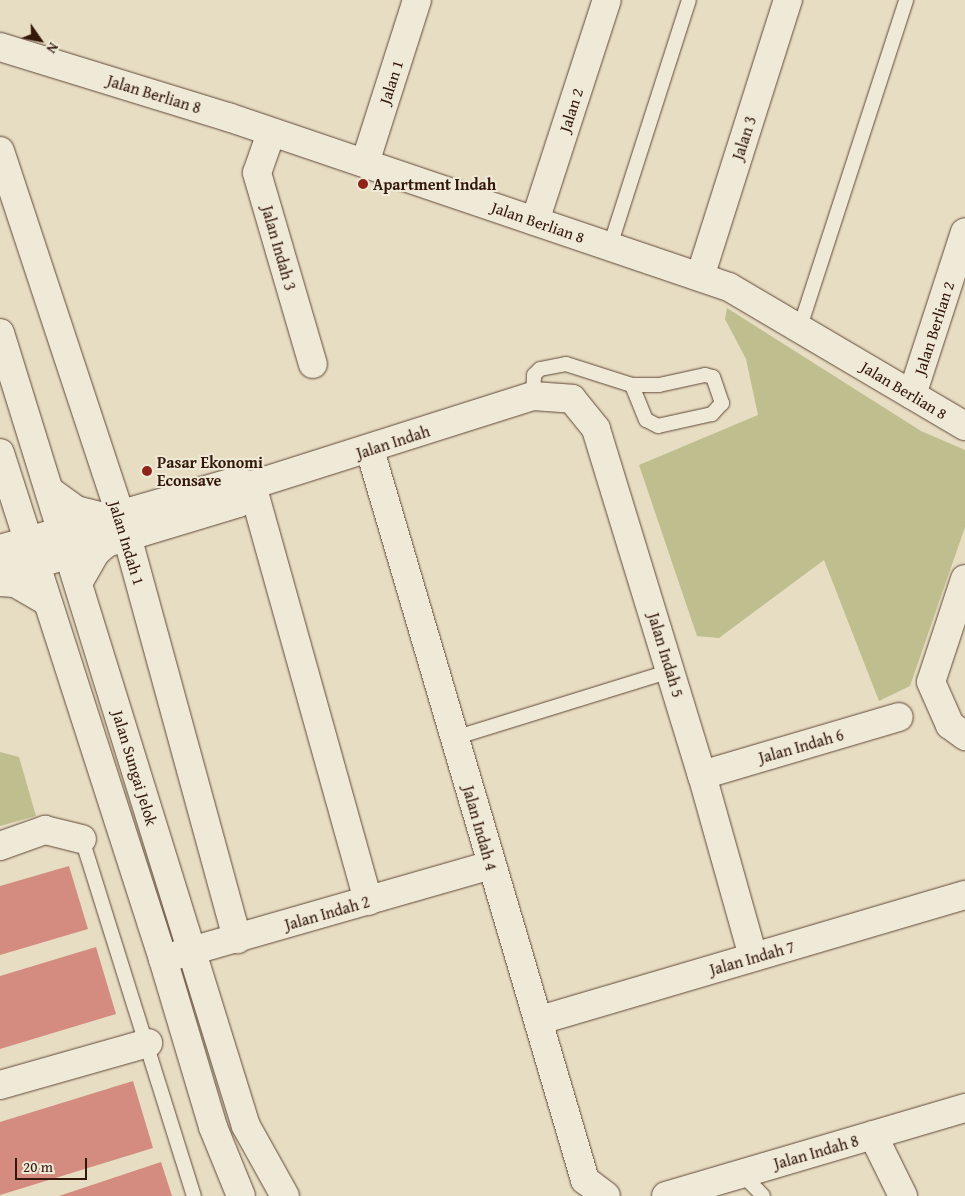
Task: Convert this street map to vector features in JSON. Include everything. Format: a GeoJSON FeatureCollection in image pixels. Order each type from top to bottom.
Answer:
{"type":"FeatureCollection","features":[{"type":"Feature","properties":{"kind":"street","name":"Jalan 1"},"geometry":{"type":"LineString","coordinates":[[365,163],[418,0]]}},
{"type":"Feature","properties":{"kind":"street","name":"Jalan 2"},"geometry":{"type":"LineString","coordinates":[[535,221],[606,0]]}},
{"type":"Feature","properties":{"kind":"street","name":"Jalan 3"},"geometry":{"type":"LineString","coordinates":[[700,277],[788,0]]}},
{"type":"Feature","properties":{"kind":"street","name":"Jalan Berlian 8"},"geometry":{"type":"LineString","coordinates":[[0,46],[365,163],[729,287],[800,327],[965,426]]}},
{"type":"Feature","properties":{"kind":"street","name":"Jalan Indah 3"},"geometry":{"type":"LineString","coordinates":[[271,133],[258,173],[313,364]]}},
{"type":"Feature","properties":{"kind":"street","name":"Jalan Indah 1"},"geometry":{"type":"LineString","coordinates":[[0,151],[237,939]]}},
{"type":"Feature","properties":{"kind":"street","name":"Jalan Berlian 2"},"geometry":{"type":"LineString","coordinates":[[912,395],[965,232]]}},
{"type":"Feature","properties":{"kind":"street","name":"Jalan Sungai Jelok"},"geometry":{"type":"LineString","coordinates":[[0,333],[246,1126],[285,1196]]}},
{"type":"Feature","properties":{"kind":"street","name":"Jalan Indah"},"geometry":{"type":"LineString","coordinates":[[252,485],[370,450],[533,396]]}},
{"type":"Feature","properties":{"kind":"street","name":"Jalan Indah 5"},"geometry":{"type":"LineString","coordinates":[[533,396],[572,399],[596,430],[702,775],[753,957]]}},
{"type":"Feature","properties":{"kind":"street","name":"Jalan Indah 4"},"geometry":{"type":"LineString","coordinates":[[370,450],[490,865],[540,1020],[585,1180],[606,1196]]}},
{"type":"Feature","properties":{"kind":"street","name":"Jalan Sungai Jelok"},"geometry":{"type":"LineString","coordinates":[[0,453],[46,601],[163,959],[212,1127],[241,1196]]}},
{"type":"Feature","properties":{"kind":"street"},"geometry":{"type":"LineString","coordinates":[[0,575],[31,552],[114,527],[238,503],[252,485]]}},
{"type":"Feature","properties":{"kind":"street"},"geometry":{"type":"LineString","coordinates":[[252,485],[368,900]]}},
{"type":"Feature","properties":{"kind":"street"},"geometry":{"type":"LineString","coordinates":[[50,491],[76,510],[114,527]]}},
{"type":"Feature","properties":{"kind":"street"},"geometry":{"type":"LineString","coordinates":[[0,526],[9,512],[13,493]]}},
{"type":"Feature","properties":{"kind":"street"},"geometry":{"type":"LineString","coordinates":[[78,583],[96,552],[114,527]]}},
{"type":"Feature","properties":{"kind":"street"},"geometry":{"type":"LineString","coordinates":[[0,549],[31,552]]}},
{"type":"Feature","properties":{"kind":"street"},"geometry":{"type":"LineString","coordinates":[[965,579],[931,682],[950,724],[965,736]]}},
{"type":"Feature","properties":{"kind":"street"},"geometry":{"type":"LineString","coordinates":[[0,582],[15,583],[46,601]]}},
{"type":"Feature","properties":{"kind":"street","name":"Jalan Indah 6"},"geometry":{"type":"LineString","coordinates":[[702,775],[899,718]]}},
{"type":"Feature","properties":{"kind":"street"},"geometry":{"type":"LineString","coordinates":[[0,846],[45,830],[82,839]]}},
{"type":"Feature","properties":{"kind":"street","name":"Jalan Indah 2"},"geometry":{"type":"LineString","coordinates":[[163,959],[490,865]]}},
{"type":"Feature","properties":{"kind":"street","name":"Jalan Indah 7"},"geometry":{"type":"LineString","coordinates":[[540,1020],[965,895]]}},
{"type":"Feature","properties":{"kind":"street"},"geometry":{"type":"LineString","coordinates":[[0,1085],[148,1043]]}},
{"type":"Feature","properties":{"kind":"street","name":"Jalan Indah 8"},"geometry":{"type":"LineString","coordinates":[[666,1196],[965,1108]]}},
{"type":"Feature","properties":{"kind":"street"},"geometry":{"type":"LineString","coordinates":[[873,1136],[903,1196]]}},
{"type":"Feature","properties":{"kind":"lane"},"geometry":{"type":"LineString","coordinates":[[610,246],[689,0]]}},
{"type":"Feature","properties":{"kind":"lane"},"geometry":{"type":"LineString","coordinates":[[800,327],[906,0]]}},
{"type":"Feature","properties":{"kind":"lane"},"geometry":{"type":"LineString","coordinates":[[533,396],[534,376],[540,369],[566,364],[632,384],[659,386],[705,376],[713,377],[722,403],[712,414],[658,426],[646,420],[632,384]]}},
{"type":"Feature","properties":{"kind":"lane"},"geometry":{"type":"LineString","coordinates":[[454,738],[670,671]]}},
{"type":"Feature","properties":{"kind":"lane"},"geometry":{"type":"LineString","coordinates":[[82,839],[148,1043],[194,1196]]}},
{"type":"Feature","properties":{"kind":"lane"},"geometry":{"type":"LineString","coordinates":[[742,1174],[763,1196]]}},
{"type":"Feature","properties":{"kind":"green space"},"geometry":{"type":"Polygon","coordinates":[[[727,308],[921,431],[965,450],[965,527],[910,686],[879,701],[824,560],[719,638],[697,636],[639,465],[758,415],[746,359],[725,319],[727,308]]]}},
{"type":"Feature","properties":{"kind":"green space"},"geometry":{"type":"Polygon","coordinates":[[[0,752],[19,757],[36,816],[0,826],[0,752]]]}},
{"type":"Feature","properties":{"kind":"building"},"geometry":{"type":"Polygon","coordinates":[[[69,866],[88,929],[0,955],[0,886],[69,866]]]}},
{"type":"Feature","properties":{"kind":"building"},"geometry":{"type":"Polygon","coordinates":[[[96,947],[116,1014],[0,1049],[0,976],[96,947]]]}},
{"type":"Feature","properties":{"kind":"building"},"geometry":{"type":"Polygon","coordinates":[[[133,1081],[153,1148],[0,1195],[0,1122],[133,1081]]]}},
{"type":"Feature","properties":{"kind":"building"},"geometry":{"type":"Polygon","coordinates":[[[161,1162],[172,1196],[59,1196],[161,1162]]]}},
{"type":"Feature","properties":{"kind":"place","name":"Apartment Indah"},"geometry":{"type":"Point","coordinates":[363,184]}},
{"type":"Feature","properties":{"kind":"place","name":"Pasar Ekonomi Econsave"},"geometry":{"type":"Point","coordinates":[147,471]}}]}
